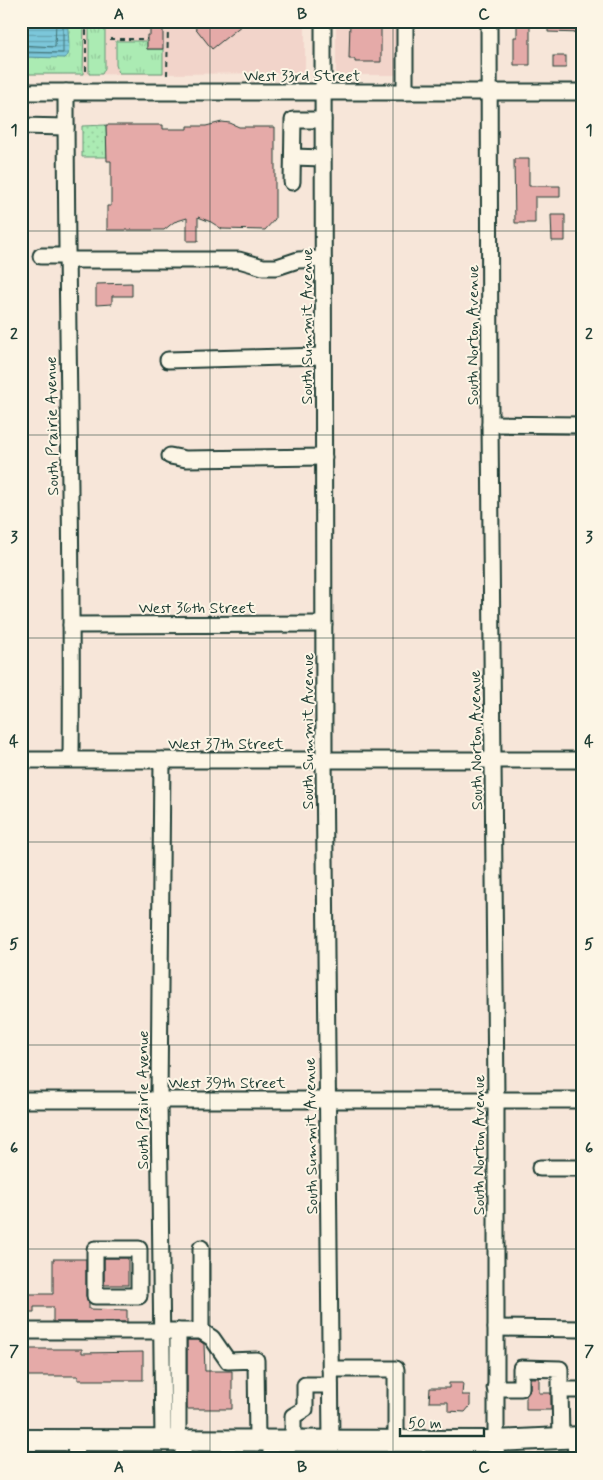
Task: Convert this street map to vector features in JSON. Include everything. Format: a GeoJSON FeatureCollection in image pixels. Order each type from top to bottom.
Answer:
{"type":"FeatureCollection","features":[{"type":"Feature","properties":{"kind":"main road"},"geometry":{"type":"LineString","coordinates":[[21,1440],[75,1449],[177,1445],[266,1447],[293,1441],[396,1441],[495,1450],[572,1437]]}},
{"type":"Feature","properties":{"kind":"street","name":"South Summit Avenue"},"geometry":{"type":"LineString","coordinates":[[323,21],[324,760],[330,1441]]}},
{"type":"Feature","properties":{"kind":"street"},"geometry":{"type":"LineString","coordinates":[[405,21],[405,92]]}},
{"type":"Feature","properties":{"kind":"street","name":"South Norton Avenue"},"geometry":{"type":"LineString","coordinates":[[489,21],[492,760],[496,1099],[495,1450]]}},
{"type":"Feature","properties":{"kind":"street","name":"West 33rd Street"},"geometry":{"type":"LineString","coordinates":[[21,92],[582,92]]}},
{"type":"Feature","properties":{"kind":"street","name":"South Prairie Avenue"},"geometry":{"type":"LineString","coordinates":[[66,92],[66,258],[72,626],[70,760]]}},
{"type":"Feature","properties":{"kind":"street"},"geometry":{"type":"LineString","coordinates":[[292,182],[292,120],[323,120]]}},
{"type":"Feature","properties":{"kind":"street"},"geometry":{"type":"LineString","coordinates":[[21,126],[66,127]]}},
{"type":"Feature","properties":{"kind":"street"},"geometry":{"type":"LineString","coordinates":[[292,157],[323,158]]}},
{"type":"Feature","properties":{"kind":"street"},"geometry":{"type":"LineString","coordinates":[[41,256],[239,260],[263,267],[277,267],[298,260],[323,259]]}},
{"type":"Feature","properties":{"kind":"street"},"geometry":{"type":"LineString","coordinates":[[168,360],[323,356]]}},
{"type":"Feature","properties":{"kind":"street"},"geometry":{"type":"LineString","coordinates":[[490,424],[582,425]]}},
{"type":"Feature","properties":{"kind":"street"},"geometry":{"type":"LineString","coordinates":[[170,456],[186,458],[324,457]]}},
{"type":"Feature","properties":{"kind":"street","name":"West 36th Street"},"geometry":{"type":"LineString","coordinates":[[72,626],[324,624]]}},
{"type":"Feature","properties":{"kind":"street","name":"West 37th Street"},"geometry":{"type":"LineString","coordinates":[[21,760],[582,760]]}},
{"type":"Feature","properties":{"kind":"street","name":"South Prairie Avenue"},"geometry":{"type":"LineString","coordinates":[[162,760],[159,1100],[162,1330],[177,1445]]}},
{"type":"Feature","properties":{"kind":"street","name":"West 39th Street"},"geometry":{"type":"LineString","coordinates":[[21,1100],[582,1100]]}},
{"type":"Feature","properties":{"kind":"street"},"geometry":{"type":"LineString","coordinates":[[540,1168],[582,1168]]}},
{"type":"Feature","properties":{"kind":"street"},"geometry":{"type":"LineString","coordinates":[[201,1331],[202,1248]]}},
{"type":"Feature","properties":{"kind":"street"},"geometry":{"type":"LineString","coordinates":[[139,1273],[161,1273]]}},
{"type":"Feature","properties":{"kind":"street"},"geometry":{"type":"LineString","coordinates":[[496,1328],[582,1329]]}},
{"type":"Feature","properties":{"kind":"street"},"geometry":{"type":"LineString","coordinates":[[21,1331],[201,1331],[212,1338],[228,1361],[256,1360],[266,1447]]}},
{"type":"Feature","properties":{"kind":"street"},"geometry":{"type":"LineString","coordinates":[[177,1445],[178,1331]]}},
{"type":"Feature","properties":{"kind":"street"},"geometry":{"type":"LineString","coordinates":[[495,1388],[521,1388],[521,1368],[560,1369],[560,1390],[576,1459]]}},
{"type":"Feature","properties":{"kind":"street"},"geometry":{"type":"LineString","coordinates":[[330,1369],[396,1369],[396,1441]]}},
{"type":"Feature","properties":{"kind":"street"},"geometry":{"type":"LineString","coordinates":[[293,1441],[294,1416],[305,1409],[306,1385],[330,1385]]}},
{"type":"Feature","properties":{"kind":"street"},"geometry":{"type":"LineString","coordinates":[[560,1390],[582,1390]]}},
{"type":"Feature","properties":{"kind":"path"},"geometry":{"type":"LineString","coordinates":[[86,21],[86,75]]}},
{"type":"Feature","properties":{"kind":"path"},"geometry":{"type":"LineString","coordinates":[[167,75],[168,28]]}},
{"type":"Feature","properties":{"kind":"path"},"geometry":{"type":"LineString","coordinates":[[110,39],[147,39]]}},
{"type":"Feature","properties":{"kind":"shaded area"},"geometry":{"type":"Polygon","coordinates":[[[21,21],[305,21],[305,73],[21,75],[21,21]]]}},
{"type":"Feature","properties":{"kind":"shaded area"},"geometry":{"type":"Polygon","coordinates":[[[336,21],[400,21],[401,75],[336,75],[336,21]]]}},
{"type":"Feature","properties":{"kind":"green space"},"geometry":{"type":"Polygon","coordinates":[[[21,21],[84,21],[83,74],[21,74],[21,21]]]}},
{"type":"Feature","properties":{"kind":"green space"},"geometry":{"type":"Polygon","coordinates":[[[89,21],[105,21],[105,68],[102,74],[89,74],[89,21]]]}},
{"type":"Feature","properties":{"kind":"green space"},"geometry":{"type":"Polygon","coordinates":[[[116,41],[147,41],[147,49],[163,49],[163,73],[119,73],[116,65],[116,41]]]}},
{"type":"Feature","properties":{"kind":"green space"},"geometry":{"type":"Polygon","coordinates":[[[106,125],[107,157],[82,157],[82,126],[106,125]]]}},
{"type":"Feature","properties":{"kind":"water"},"geometry":{"type":"Polygon","coordinates":[[[21,21],[67,21],[68,55],[64,58],[21,57],[21,21]]]}},
{"type":"Feature","properties":{"kind":"building"},"geometry":{"type":"Polygon","coordinates":[[[150,21],[163,21],[163,49],[147,49],[150,21]]]}},
{"type":"Feature","properties":{"kind":"building"},"geometry":{"type":"Polygon","coordinates":[[[190,21],[247,21],[212,49],[190,21]]]}},
{"type":"Feature","properties":{"kind":"building"},"geometry":{"type":"Polygon","coordinates":[[[350,21],[381,21],[381,62],[355,62],[355,59],[349,59],[350,21]]]}},
{"type":"Feature","properties":{"kind":"building"},"geometry":{"type":"Polygon","coordinates":[[[517,21],[530,21],[530,65],[514,65],[514,37],[517,37],[517,21]]]}},
{"type":"Feature","properties":{"kind":"building"},"geometry":{"type":"Polygon","coordinates":[[[548,21],[582,21],[582,33],[548,32],[548,21]]]}},
{"type":"Feature","properties":{"kind":"building"},"geometry":{"type":"Polygon","coordinates":[[[553,56],[566,56],[566,68],[553,68],[553,56]]]}},
{"type":"Feature","properties":{"kind":"building"},"geometry":{"type":"Polygon","coordinates":[[[222,122],[239,127],[275,127],[275,219],[265,230],[222,229],[198,217],[198,241],[187,241],[187,218],[174,222],[164,230],[107,230],[107,206],[111,206],[111,161],[107,161],[106,125],[163,125],[163,129],[187,129],[187,126],[206,126],[222,122]]]}},
{"type":"Feature","properties":{"kind":"building"},"geometry":{"type":"Polygon","coordinates":[[[514,159],[529,159],[529,186],[560,186],[560,197],[535,197],[535,223],[515,223],[514,159]]]}},
{"type":"Feature","properties":{"kind":"building"},"geometry":{"type":"Polygon","coordinates":[[[551,215],[565,215],[565,241],[552,241],[551,215]]]}},
{"type":"Feature","properties":{"kind":"building"},"geometry":{"type":"Polygon","coordinates":[[[132,283],[132,296],[112,296],[112,304],[96,305],[96,284],[132,283]]]}},
{"type":"Feature","properties":{"kind":"building"},"geometry":{"type":"Polygon","coordinates":[[[104,1258],[128,1258],[128,1285],[104,1285],[104,1258]]]}},
{"type":"Feature","properties":{"kind":"building"},"geometry":{"type":"Polygon","coordinates":[[[53,1259],[86,1259],[86,1296],[89,1309],[127,1310],[127,1322],[53,1322],[53,1307],[34,1307],[34,1312],[21,1312],[21,1294],[53,1294],[53,1259]]]}},
{"type":"Feature","properties":{"kind":"building"},"geometry":{"type":"Polygon","coordinates":[[[187,1340],[198,1340],[204,1344],[205,1371],[232,1371],[232,1409],[187,1409],[187,1340]]]}},
{"type":"Feature","properties":{"kind":"building"},"geometry":{"type":"Polygon","coordinates":[[[21,1349],[82,1349],[82,1353],[143,1352],[143,1380],[78,1380],[78,1376],[21,1376],[21,1349]]]}},
{"type":"Feature","properties":{"kind":"building"},"geometry":{"type":"Polygon","coordinates":[[[530,1378],[539,1378],[539,1393],[551,1393],[551,1410],[526,1410],[526,1396],[530,1388],[530,1378]]]}},
{"type":"Feature","properties":{"kind":"building"},"geometry":{"type":"Polygon","coordinates":[[[449,1383],[463,1383],[462,1395],[470,1395],[470,1406],[465,1412],[448,1411],[448,1402],[429,1402],[430,1388],[449,1388],[449,1383]]]}}]}
